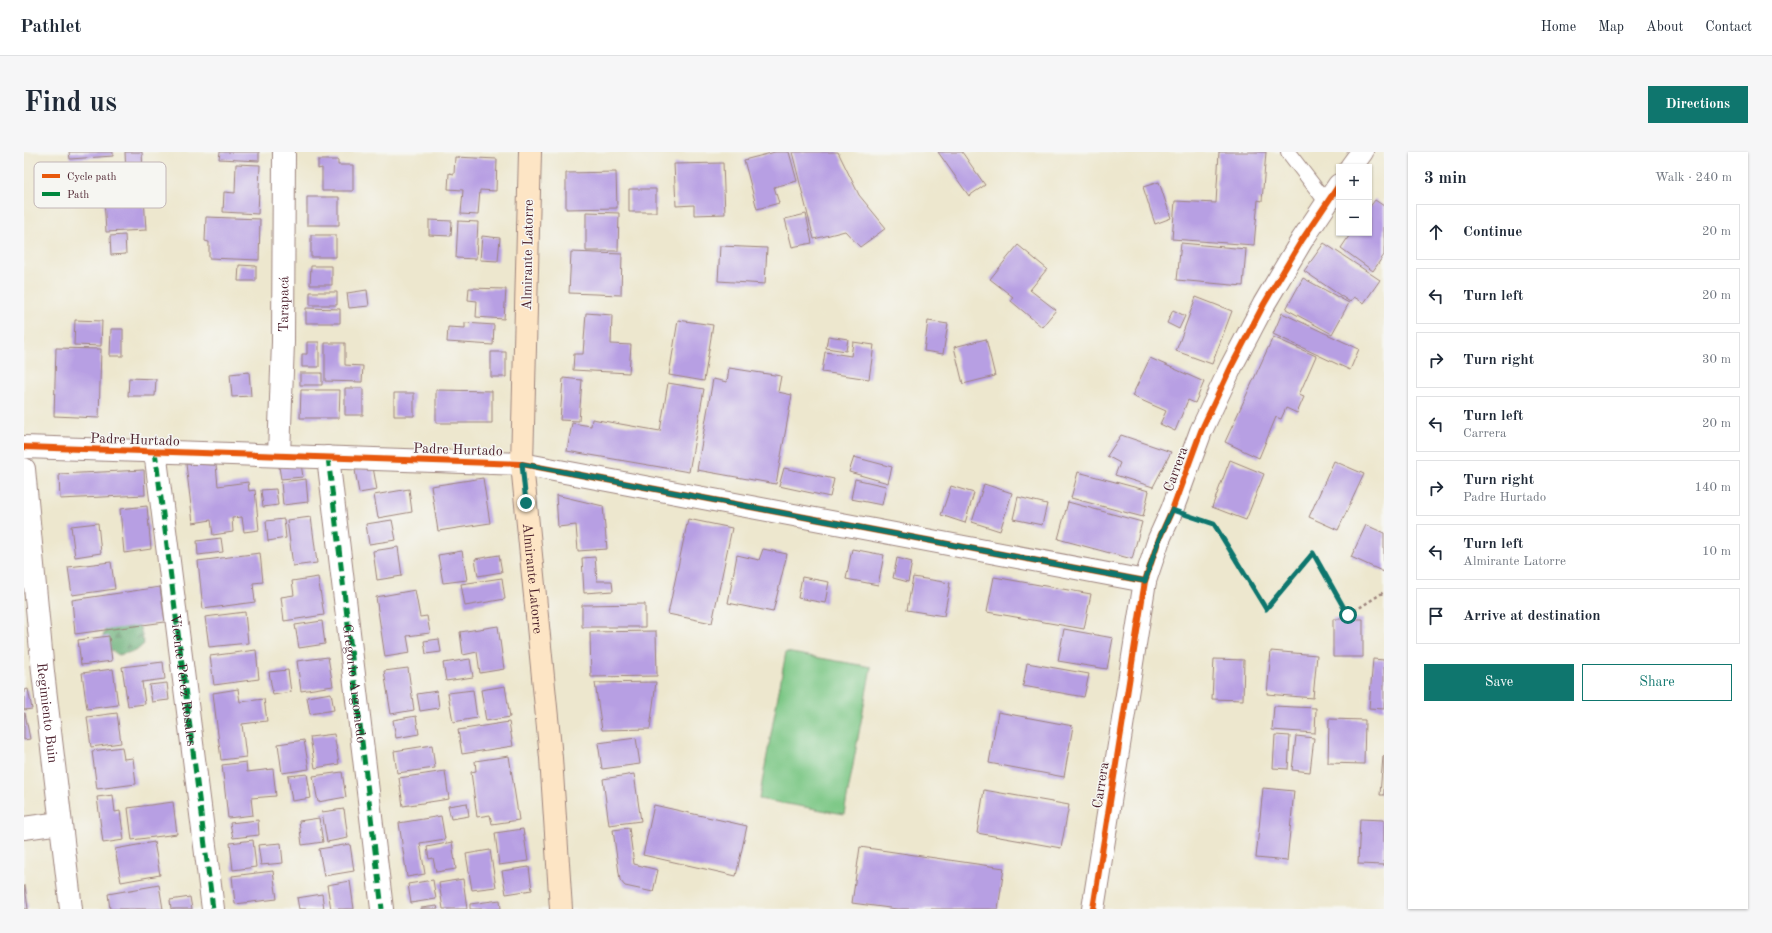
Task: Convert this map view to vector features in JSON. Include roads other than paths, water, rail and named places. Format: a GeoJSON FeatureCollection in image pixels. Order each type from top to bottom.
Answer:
{"type":"FeatureCollection","features":[{"type":"Feature","properties":{"kind":"main road","name":"Almirante Latorre"},"geometry":{"type":"LineString","coordinates":[[530,152],[522,464],[551,758],[561,909]]}},
{"type":"Feature","properties":{"kind":"street","name":"Tarapacá"},"geometry":{"type":"LineString","coordinates":[[279,455],[283,342],[284,152]]}},
{"type":"Feature","properties":{"kind":"street"},"geometry":{"type":"LineString","coordinates":[[1353,164],[1362,152]]}},
{"type":"Feature","properties":{"kind":"street","name":"Carrera"},"geometry":{"type":"LineString","coordinates":[[1092,909],[1145,581],[1159,539],[1172,510],[1201,431],[1231,367],[1264,304],[1302,240],[1336,189]]}},
{"type":"Feature","properties":{"kind":"street","name":"Padre Hurtado"},"geometry":{"type":"LineString","coordinates":[[24,447],[522,464],[1145,581]]}},
{"type":"Feature","properties":{"kind":"street","name":"Vicente Pérez Rosales"},"geometry":{"type":"LineString","coordinates":[[155,452],[213,909]]}},
{"type":"Feature","properties":{"kind":"street","name":"Gregorio Argomedo"},"geometry":{"type":"LineString","coordinates":[[328,457],[382,909]]}},
{"type":"Feature","properties":{"kind":"street","name":"Regimiento Buin"},"geometry":{"type":"LineString","coordinates":[[24,469],[42,664],[71,909]]}},
{"type":"Feature","properties":{"kind":"street"},"geometry":{"type":"LineString","coordinates":[[24,828],[60,823]]}},
{"type":"Feature","properties":{"kind":"lane"},"geometry":{"type":"LineString","coordinates":[[1288,152],[1327,203]]}}]}
